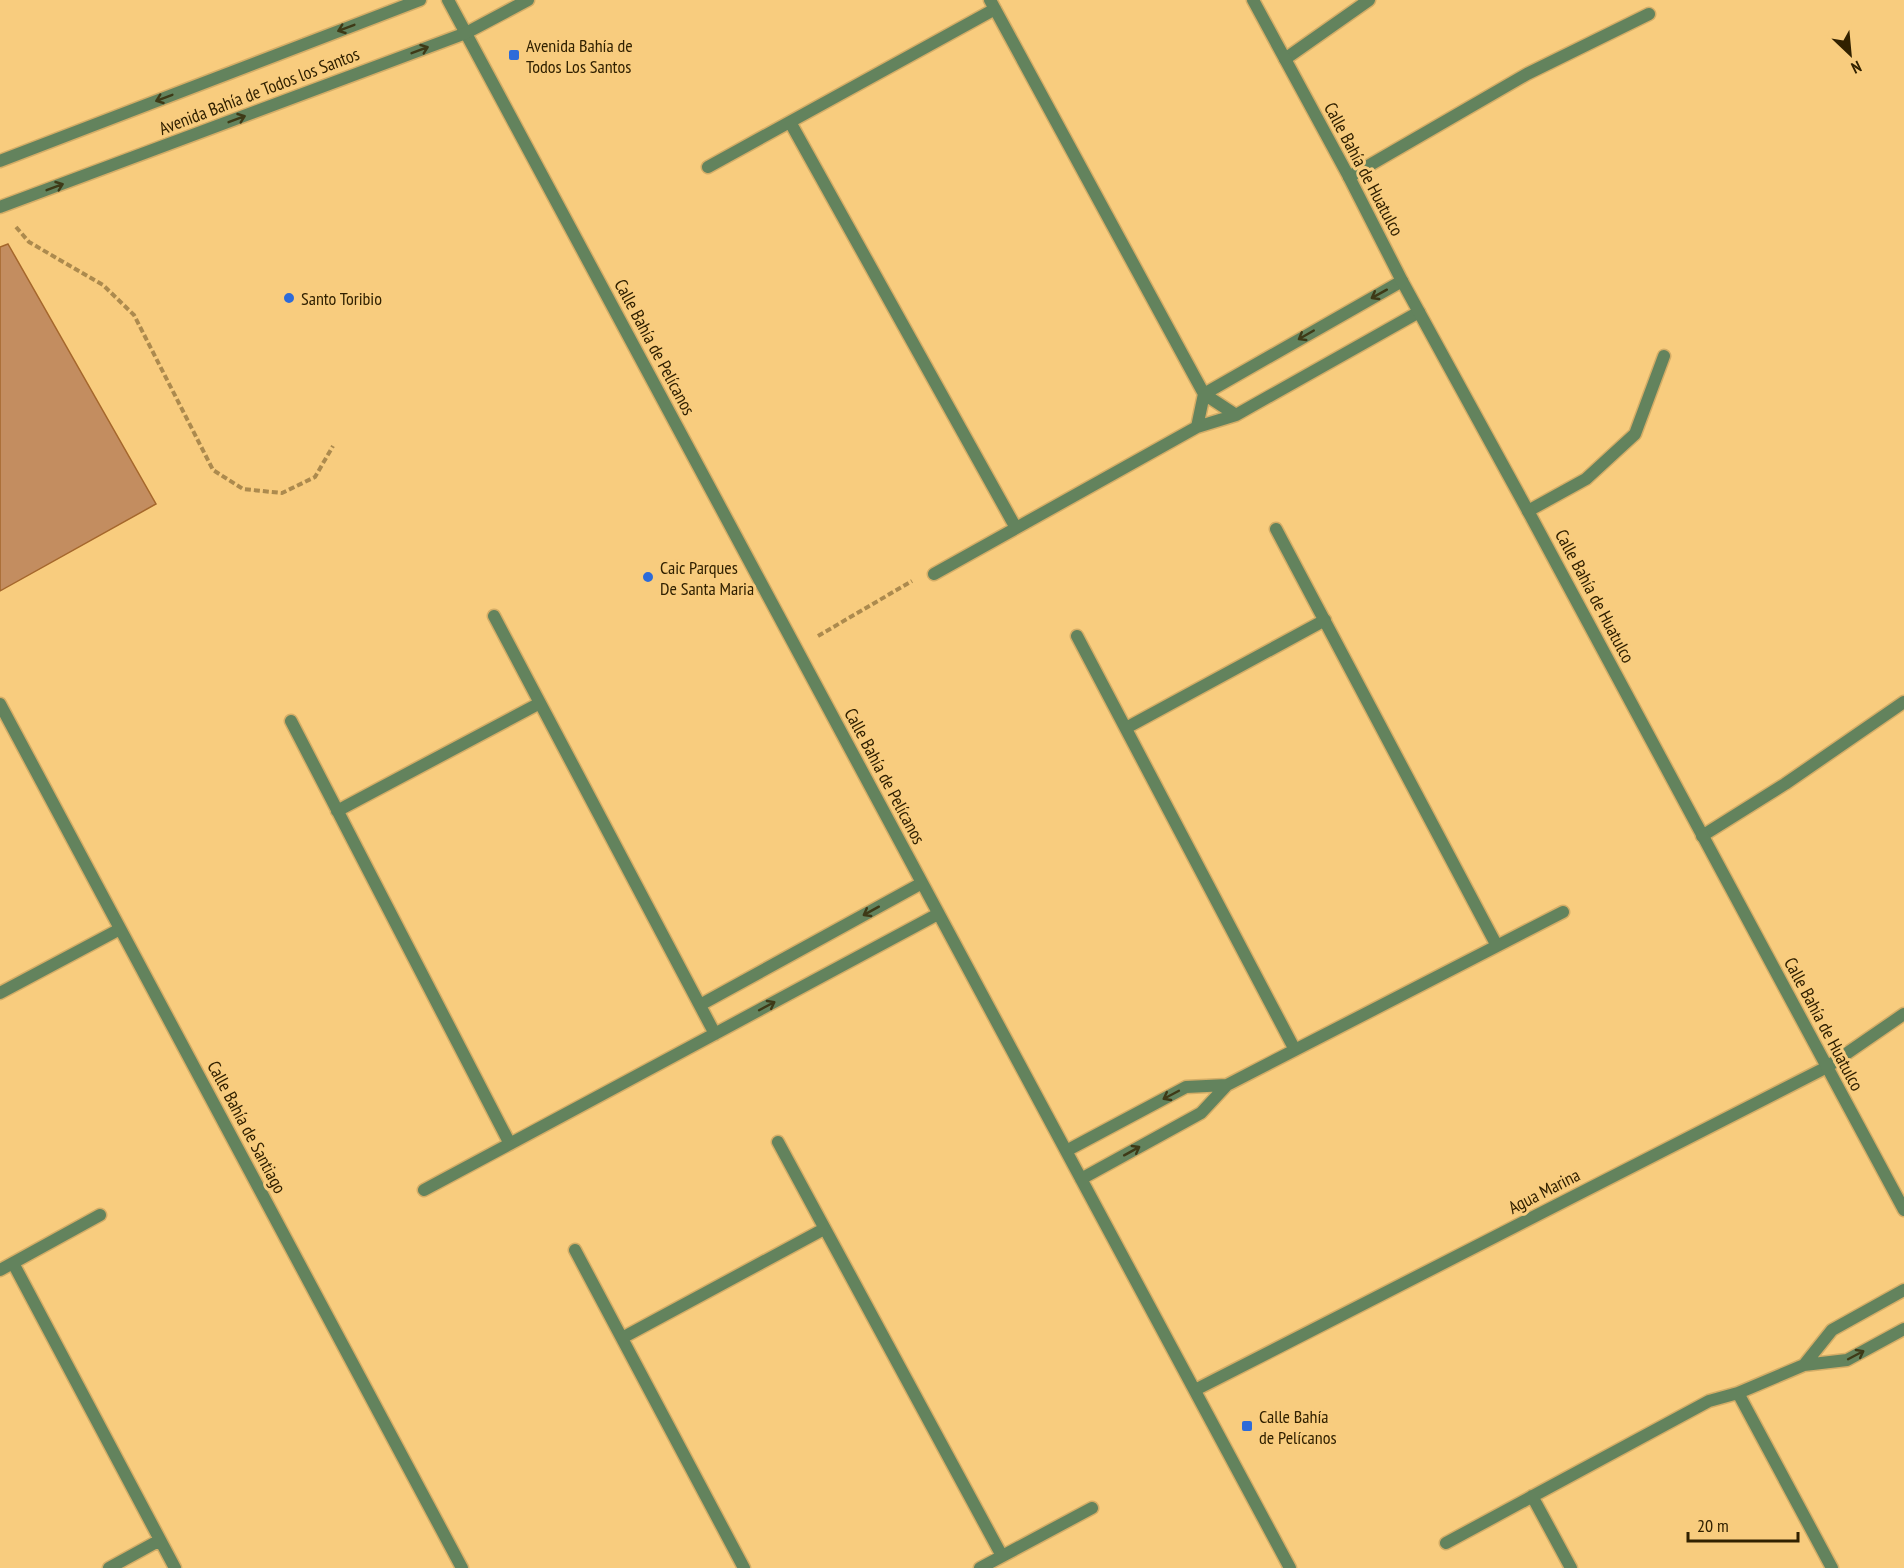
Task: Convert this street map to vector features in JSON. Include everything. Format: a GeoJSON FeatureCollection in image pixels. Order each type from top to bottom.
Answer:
{"type":"FeatureCollection","features":[{"type":"Feature","properties":{"kind":"street","name":"Avenida Bahía de Todos los Santos"},"geometry":{"type":"LineString","coordinates":[[0,161],[420,0]]}},
{"type":"Feature","properties":{"kind":"street","name":"Calle Bahía de Pelícanos"},"geometry":{"type":"LineString","coordinates":[[448,0],[1290,1568]]}},
{"type":"Feature","properties":{"kind":"street","name":"Avenida Bahía de Todos los Santos"},"geometry":{"type":"LineString","coordinates":[[0,207],[465,33],[528,0]]}},
{"type":"Feature","properties":{"kind":"street","name":"Calle Bahía de Huatulco"},"geometry":{"type":"LineString","coordinates":[[1253,0],[1349,177],[1402,281],[1904,1209]]}},
{"type":"Feature","properties":{"kind":"street"},"geometry":{"type":"LineString","coordinates":[[1285,59],[1369,0]]}},
{"type":"Feature","properties":{"kind":"street"},"geometry":{"type":"LineString","coordinates":[[708,167],[993,4],[1204,394],[1236,415]]}},
{"type":"Feature","properties":{"kind":"street"},"geometry":{"type":"LineString","coordinates":[[1349,177],[1527,74],[1648,14]]}},
{"type":"Feature","properties":{"kind":"street"},"geometry":{"type":"LineString","coordinates":[[790,122],[1016,528]]}},
{"type":"Feature","properties":{"kind":"street"},"geometry":{"type":"LineString","coordinates":[[1197,427],[1204,394],[1402,281]]}},
{"type":"Feature","properties":{"kind":"street"},"geometry":{"type":"LineString","coordinates":[[933,574],[1197,427],[1236,415],[1419,312]]}},
{"type":"Feature","properties":{"kind":"street"},"geometry":{"type":"LineString","coordinates":[[1528,511],[1586,479],[1635,434],[1664,356]]}},
{"type":"Feature","properties":{"kind":"street"},"geometry":{"type":"LineString","coordinates":[[1276,529],[1497,946]]}},
{"type":"Feature","properties":{"kind":"street"},"geometry":{"type":"LineString","coordinates":[[494,616],[715,1034]]}},
{"type":"Feature","properties":{"kind":"street"},"geometry":{"type":"LineString","coordinates":[[1126,728],[1325,621]]}},
{"type":"Feature","properties":{"kind":"street"},"geometry":{"type":"LineString","coordinates":[[1077,636],[1295,1050]]}},
{"type":"Feature","properties":{"kind":"street"},"geometry":{"type":"LineString","coordinates":[[1702,836],[1785,784],[1904,702]]}},
{"type":"Feature","properties":{"kind":"street"},"geometry":{"type":"LineString","coordinates":[[337,811],[540,703]]}},
{"type":"Feature","properties":{"kind":"street","name":"Calle Bahía de Santiago"},"geometry":{"type":"LineString","coordinates":[[0,704],[4,722],[120,929],[462,1568]]}},
{"type":"Feature","properties":{"kind":"street"},"geometry":{"type":"LineString","coordinates":[[291,721],[510,1144]]}},
{"type":"Feature","properties":{"kind":"street"},"geometry":{"type":"LineString","coordinates":[[700,1005],[922,883]]}},
{"type":"Feature","properties":{"kind":"street"},"geometry":{"type":"LineString","coordinates":[[1081,1179],[1201,1113],[1227,1085],[1563,912]]}},
{"type":"Feature","properties":{"kind":"street"},"geometry":{"type":"LineString","coordinates":[[424,1190],[938,914]]}},
{"type":"Feature","properties":{"kind":"street"},"geometry":{"type":"LineString","coordinates":[[0,993],[120,929]]}},
{"type":"Feature","properties":{"kind":"street","name":"Agua Marina"},"geometry":{"type":"LineString","coordinates":[[1195,1390],[1827,1067],[1904,1014]]}},
{"type":"Feature","properties":{"kind":"street"},"geometry":{"type":"LineString","coordinates":[[1066,1151],[1186,1087],[1227,1085]]}},
{"type":"Feature","properties":{"kind":"street"},"geometry":{"type":"LineString","coordinates":[[777,1142],[1002,1556]]}},
{"type":"Feature","properties":{"kind":"street"},"geometry":{"type":"LineString","coordinates":[[0,1270],[100,1215]]}},
{"type":"Feature","properties":{"kind":"street"},"geometry":{"type":"LineString","coordinates":[[622,1338],[824,1228]]}},
{"type":"Feature","properties":{"kind":"street"},"geometry":{"type":"LineString","coordinates":[[575,1250],[744,1568]]}},
{"type":"Feature","properties":{"kind":"street"},"geometry":{"type":"LineString","coordinates":[[13,1263],[175,1568]]}},
{"type":"Feature","properties":{"kind":"street"},"geometry":{"type":"LineString","coordinates":[[1804,1365],[1832,1330],[1904,1290]]}},
{"type":"Feature","properties":{"kind":"street"},"geometry":{"type":"LineString","coordinates":[[1446,1543],[1709,1401],[1738,1393],[1804,1365],[1847,1360],[1904,1329]]}},
{"type":"Feature","properties":{"kind":"street"},"geometry":{"type":"LineString","coordinates":[[1738,1393],[1832,1568]]}},
{"type":"Feature","properties":{"kind":"street"},"geometry":{"type":"LineString","coordinates":[[1532,1496],[1571,1568]]}},
{"type":"Feature","properties":{"kind":"street"},"geometry":{"type":"LineString","coordinates":[[980,1568],[1092,1508]]}},
{"type":"Feature","properties":{"kind":"street"},"geometry":{"type":"LineString","coordinates":[[109,1568],[160,1540]]}},
{"type":"Feature","properties":{"kind":"path"},"geometry":{"type":"LineString","coordinates":[[15,225],[29,242],[103,285],[134,315],[213,470],[243,489],[282,493],[315,477],[333,446]]}},
{"type":"Feature","properties":{"kind":"path"},"geometry":{"type":"LineString","coordinates":[[796,648],[919,578],[933,574]]}},
{"type":"Feature","properties":{"kind":"building"},"geometry":{"type":"Polygon","coordinates":[[[8,244],[156,504],[0,591],[0,247],[8,244]]]}},
{"type":"Feature","properties":{"kind":"place","name":"Avenida Bahía de Todos Los Santos"},"geometry":{"type":"Point","coordinates":[514,55]}},
{"type":"Feature","properties":{"kind":"place","name":"Santo Toribio"},"geometry":{"type":"Point","coordinates":[289,298]}},
{"type":"Feature","properties":{"kind":"place","name":"Caic Parques De Santa Maria"},"geometry":{"type":"Point","coordinates":[648,577]}},
{"type":"Feature","properties":{"kind":"place","name":"Calle Bahía de Pelícanos"},"geometry":{"type":"Point","coordinates":[1247,1426]}}]}
